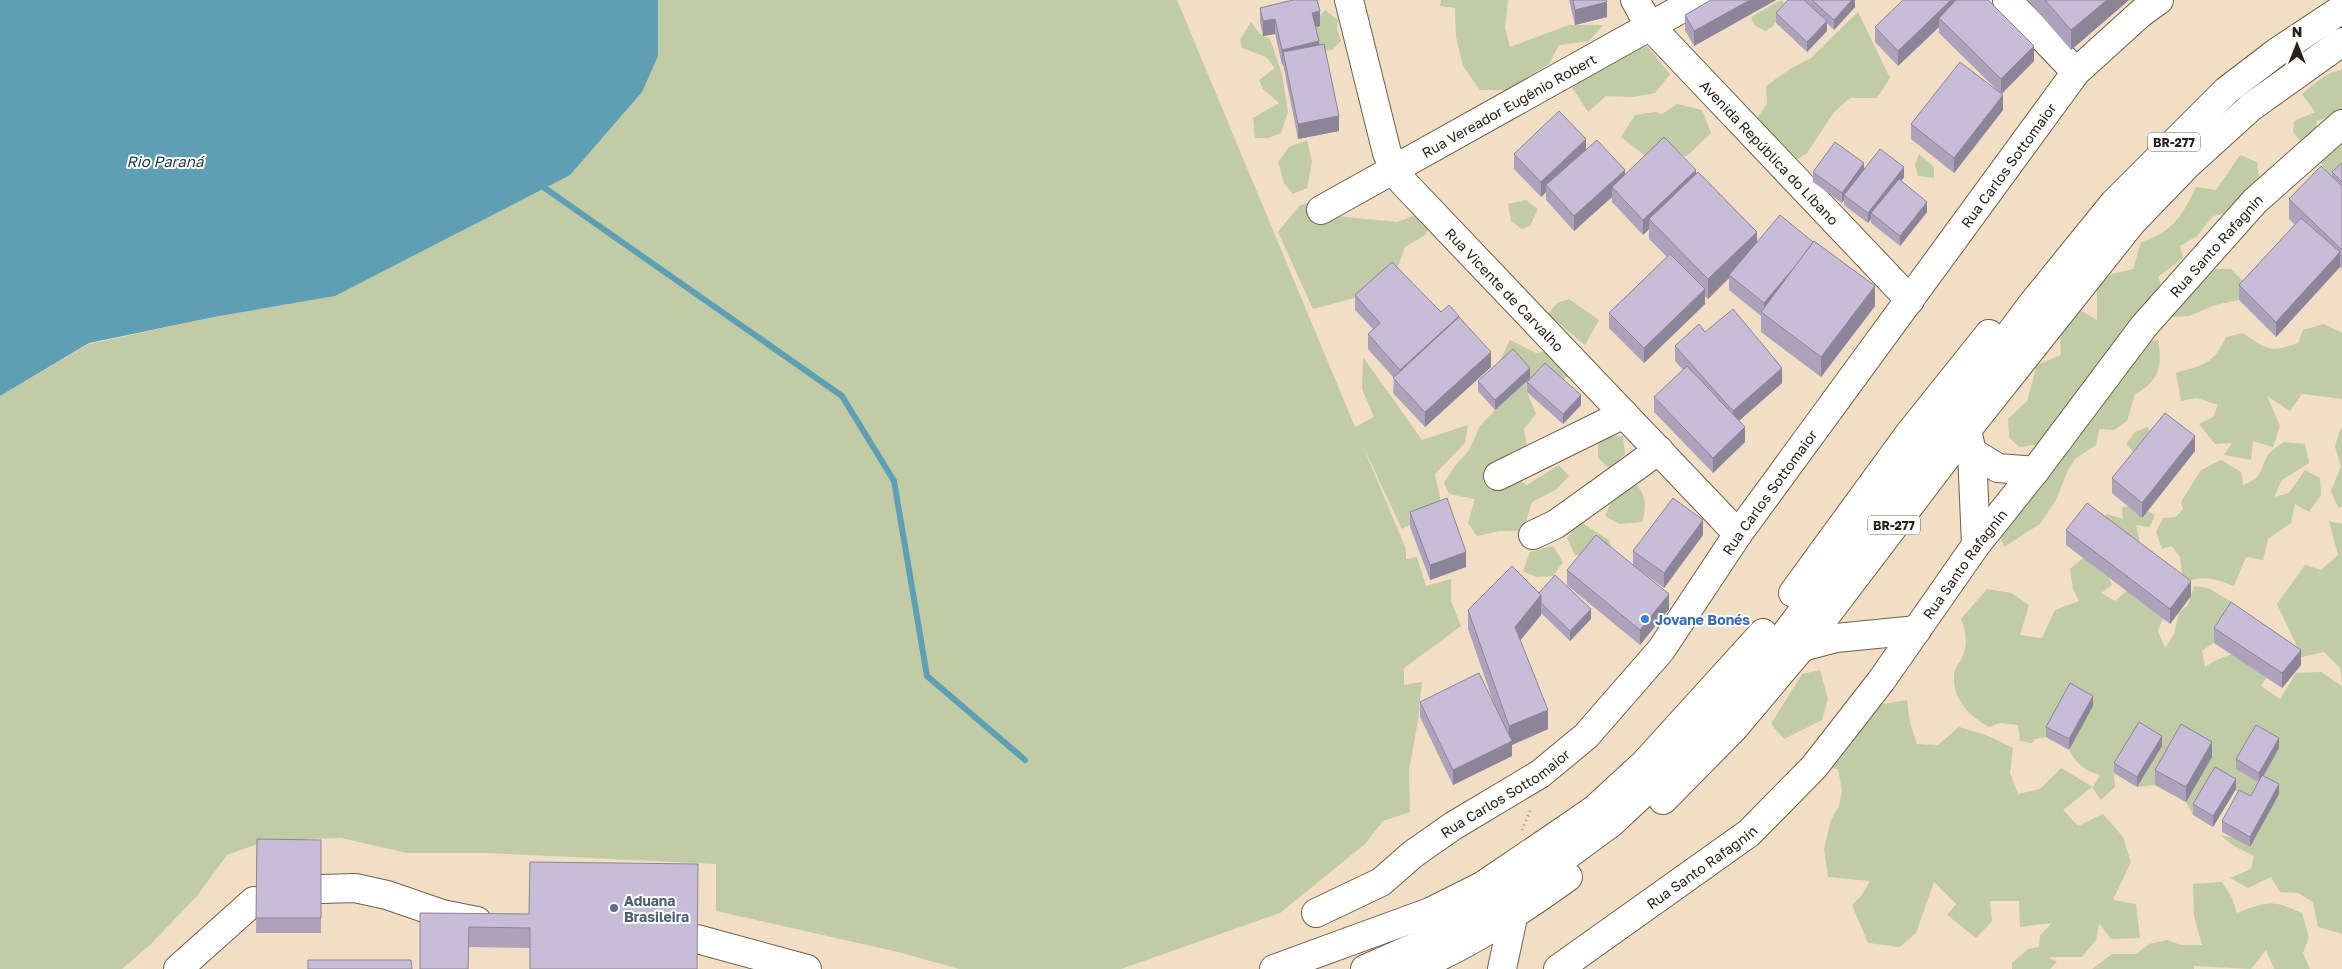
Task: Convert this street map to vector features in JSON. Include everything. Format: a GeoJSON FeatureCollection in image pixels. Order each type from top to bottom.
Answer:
{"type":"FeatureCollection","features":[{"type":"Feature","properties":{"kind":"main road","name":"Rua Vicente de Carvalho"},"geometry":{"type":"LineString","coordinates":[[1349,0],[1387,153],[1394,170],[1401,180],[1738,534]]}},
{"type":"Feature","properties":{"kind":"main road","name":"Avenida República do Líbano"},"geometry":{"type":"LineString","coordinates":[[1635,0],[1649,25],[1910,300]]}},
{"type":"Feature","properties":{"kind":"main road","name":"Rua Vereador Eugênio Robert"},"geometry":{"type":"LineString","coordinates":[[1321,210],[1649,25],[1697,0]]}},
{"type":"Feature","properties":{"kind":"main road"},"geometry":{"type":"LineString","coordinates":[[2007,0],[2076,72]]}},
{"type":"Feature","properties":{"kind":"main road","name":"Rua Carlos Sottomaior"},"geometry":{"type":"LineString","coordinates":[[1316,914],[1381,882],[1413,854],[1453,826],[1540,774],[1586,736],[1660,650],[1738,534],[2076,72],[2141,13],[2159,0]]}},
{"type":"Feature","properties":{"kind":"main road","name":"BR-277"},"geometry":{"type":"LineString","coordinates":[[1365,969],[1445,934],[1550,868],[1611,823],[1658,779],[1714,720],[1779,642],[2033,303],[2114,203],[2226,91],[2277,52],[2342,10]]}},
{"type":"Feature","properties":{"kind":"main road","name":"BR-277"},"geometry":{"type":"LineString","coordinates":[[1412,969],[1451,952],[1513,917],[1620,840],[1673,790],[1733,729],[1969,441],[2132,222],[2186,166],[2251,107],[2342,42]]}},
{"type":"Feature","properties":{"kind":"main road","name":"Rua Santo Rafagnin"},"geometry":{"type":"LineString","coordinates":[[1558,969],[1749,833],[1814,767],[1917,630],[1976,545],[2035,471],[2144,326],[2255,201],[2342,124]]}},
{"type":"Feature","properties":{"kind":"main road"},"geometry":{"type":"LineString","coordinates":[[1274,969],[1430,912],[1482,886],[1596,809],[1645,763],[1764,632],[1909,434],[1992,329],[2033,303]]}},
{"type":"Feature","properties":{"kind":"main road"},"geometry":{"type":"LineString","coordinates":[[1498,476],[1624,414]]}},
{"type":"Feature","properties":{"kind":"main road"},"geometry":{"type":"LineString","coordinates":[[1969,441],[1998,468],[2035,471]]}},
{"type":"Feature","properties":{"kind":"main road"},"geometry":{"type":"LineString","coordinates":[[1969,441],[1976,545]]}},
{"type":"Feature","properties":{"kind":"main road"},"geometry":{"type":"LineString","coordinates":[[1533,535],[1556,524],[1659,450]]}},
{"type":"Feature","properties":{"kind":"main road"},"geometry":{"type":"LineString","coordinates":[[1802,647],[1836,638],[1917,630]]}},
{"type":"Feature","properties":{"kind":"main road"},"geometry":{"type":"LineString","coordinates":[[322,889],[355,888],[387,895],[442,914],[478,921],[502,923]]}},
{"type":"Feature","properties":{"kind":"main road"},"geometry":{"type":"LineString","coordinates":[[178,969],[254,901]]}},
{"type":"Feature","properties":{"kind":"main road"},"geometry":{"type":"LineString","coordinates":[[1502,969],[1513,917]]}},
{"type":"Feature","properties":{"kind":"main road"},"geometry":{"type":"LineString","coordinates":[[697,939],[758,962],[807,969]]}},
{"type":"Feature","properties":{"kind":"path"},"geometry":{"type":"LineString","coordinates":[[1508,867],[1515,844],[1528,816],[1540,774]]}},
{"type":"Feature","properties":{"kind":"green space"},"geometry":{"type":"Polygon","coordinates":[[[658,0],[1177,0],[1355,427],[1374,417],[1362,389],[1363,357],[1422,440],[1468,425],[1465,443],[1435,474],[1442,507],[1402,529],[1362,444],[1406,549],[1406,559],[1417,557],[1426,586],[1451,579],[1451,601],[1461,626],[1404,668],[1404,685],[1422,682],[1418,720],[1409,771],[1410,812],[1383,821],[1365,844],[1280,913],[1121,969],[959,969],[898,952],[716,911],[716,864],[489,853],[407,853],[341,838],[268,840],[227,855],[197,896],[152,943],[122,969],[0,969],[0,396],[89,344],[214,317],[335,296],[658,56],[658,0]]]}},
{"type":"Feature","properties":{"kind":"green space"},"geometry":{"type":"Polygon","coordinates":[[[1441,0],[1508,0],[1505,28],[1510,47],[1569,25],[1603,25],[1589,41],[1559,45],[1549,64],[1508,90],[1480,90],[1463,66],[1456,37],[1455,8],[1440,6],[1441,0]]]}},
{"type":"Feature","properties":{"kind":"green space"},"geometry":{"type":"Polygon","coordinates":[[[1781,0],[1787,7],[1772,27],[1765,31],[1754,25],[1751,17],[1781,0]]]}},
{"type":"Feature","properties":{"kind":"green space"},"geometry":{"type":"Polygon","coordinates":[[[1325,10],[1338,20],[1337,29],[1341,41],[1332,50],[1323,51],[1317,38],[1315,22],[1325,10]]]}},
{"type":"Feature","properties":{"kind":"green space"},"geometry":{"type":"Polygon","coordinates":[[[1858,12],[1890,78],[1877,98],[1850,98],[1834,112],[1807,153],[1793,162],[1753,124],[1767,104],[1766,86],[1790,69],[1811,58],[1858,12]]]}},
{"type":"Feature","properties":{"kind":"green space"},"geometry":{"type":"Polygon","coordinates":[[[1251,22],[1260,34],[1270,39],[1282,74],[1288,112],[1281,133],[1269,138],[1255,138],[1253,118],[1279,103],[1263,89],[1259,80],[1275,68],[1266,57],[1242,48],[1240,40],[1251,22]]]}},
{"type":"Feature","properties":{"kind":"green space"},"geometry":{"type":"Polygon","coordinates":[[[1647,46],[1670,74],[1655,93],[1632,97],[1606,96],[1588,112],[1570,84],[1647,46]]]}},
{"type":"Feature","properties":{"kind":"green space"},"geometry":{"type":"Polygon","coordinates":[[[2342,70],[2342,109],[2340,113],[2317,121],[2316,134],[2303,144],[2293,132],[2294,121],[2315,112],[2302,94],[2326,76],[2342,70]]]}},
{"type":"Feature","properties":{"kind":"green space"},"geometry":{"type":"Polygon","coordinates":[[[1677,104],[1702,110],[1711,133],[1687,156],[1647,157],[1621,137],[1635,115],[1655,112],[1662,114],[1677,104]]]}},
{"type":"Feature","properties":{"kind":"green space"},"geometry":{"type":"Polygon","coordinates":[[[2342,138],[2342,178],[2339,180],[2326,172],[2320,160],[2342,138]]]}},
{"type":"Feature","properties":{"kind":"green space"},"geometry":{"type":"Polygon","coordinates":[[[1307,140],[1312,162],[1307,188],[1293,194],[1284,183],[1278,162],[1289,147],[1307,140]]]}},
{"type":"Feature","properties":{"kind":"green space"},"geometry":{"type":"Polygon","coordinates":[[[1919,154],[1934,167],[1934,178],[1918,176],[1915,165],[1919,154]]]}},
{"type":"Feature","properties":{"kind":"green space"},"geometry":{"type":"Polygon","coordinates":[[[2240,155],[2257,162],[2260,185],[2237,211],[2213,216],[2197,236],[2180,246],[2183,258],[2158,277],[2162,289],[2205,269],[2231,269],[2248,286],[2239,300],[2215,305],[2189,316],[2146,318],[2124,327],[2125,348],[2074,407],[2057,418],[2041,444],[2019,447],[2009,437],[2008,419],[2027,401],[2037,365],[2061,355],[2060,340],[2065,324],[2080,310],[2097,320],[2097,284],[2112,274],[2133,269],[2141,242],[2161,233],[2175,222],[2181,215],[2196,187],[2216,190],[2240,155]]]}},
{"type":"Feature","properties":{"kind":"green space"},"geometry":{"type":"Polygon","coordinates":[[[1324,196],[1335,216],[1397,222],[1423,212],[1433,220],[1425,235],[1405,247],[1397,269],[1362,296],[1313,309],[1278,232],[1299,206],[1324,196]]]}},
{"type":"Feature","properties":{"kind":"green space"},"geometry":{"type":"Polygon","coordinates":[[[1526,200],[1538,209],[1530,226],[1522,229],[1511,221],[1508,204],[1526,200]]]}},
{"type":"Feature","properties":{"kind":"green space"},"geometry":{"type":"Polygon","coordinates":[[[1569,299],[1599,320],[1585,345],[1548,314],[1557,303],[1569,299]]]}},
{"type":"Feature","properties":{"kind":"green space"},"geometry":{"type":"Polygon","coordinates":[[[2324,324],[2342,333],[2342,399],[2302,394],[2290,411],[2267,396],[2280,426],[2273,447],[2253,441],[2251,460],[2224,455],[2232,443],[2215,444],[2199,424],[2213,417],[2218,405],[2197,398],[2181,401],[2176,373],[2193,368],[2212,359],[2226,337],[2243,333],[2264,346],[2275,349],[2298,343],[2303,330],[2324,324]]]}},
{"type":"Feature","properties":{"kind":"green space"},"geometry":{"type":"Polygon","coordinates":[[[1510,340],[1536,353],[1551,351],[1570,375],[1556,383],[1527,392],[1536,414],[1524,429],[1529,459],[1509,474],[1527,485],[1559,465],[1569,476],[1557,489],[1532,502],[1523,531],[1500,531],[1477,536],[1468,523],[1475,499],[1449,494],[1444,483],[1469,450],[1480,426],[1495,410],[1499,362],[1510,340]]]}},
{"type":"Feature","properties":{"kind":"green space"},"geometry":{"type":"Polygon","coordinates":[[[2158,340],[2160,357],[2157,372],[2149,384],[2135,394],[2127,421],[2114,430],[2099,429],[2096,445],[2075,459],[2068,470],[2056,500],[2040,524],[2004,547],[2001,538],[2005,518],[2138,344],[2158,340]]]}},
{"type":"Feature","properties":{"kind":"green space"},"geometry":{"type":"Polygon","coordinates":[[[2147,427],[2157,438],[2136,455],[2126,444],[2135,432],[2147,427]]]}},
{"type":"Feature","properties":{"kind":"green space"},"geometry":{"type":"Polygon","coordinates":[[[2342,429],[2342,507],[2338,507],[2331,491],[2341,466],[2335,447],[2340,430],[2342,429]]]}},
{"type":"Feature","properties":{"kind":"green space"},"geometry":{"type":"Polygon","coordinates":[[[1623,436],[1625,454],[1610,469],[1598,458],[1598,442],[1602,437],[1623,436]]]}},
{"type":"Feature","properties":{"kind":"green space"},"geometry":{"type":"Polygon","coordinates":[[[2284,442],[2305,444],[2309,463],[2282,480],[2274,497],[2289,493],[2305,470],[2320,478],[2321,495],[2309,512],[2295,504],[2291,523],[2268,539],[2263,560],[2246,557],[2234,586],[2208,578],[2190,580],[2183,583],[2180,557],[2172,546],[2162,549],[2156,532],[2163,518],[2176,517],[2183,509],[2181,502],[2201,470],[2221,460],[2241,472],[2243,485],[2258,476],[2269,453],[2284,442]]]}},
{"type":"Feature","properties":{"kind":"green space"},"geometry":{"type":"Polygon","coordinates":[[[1628,477],[1638,487],[1644,497],[1644,515],[1642,522],[1619,524],[1605,516],[1613,497],[1628,477]]]}},
{"type":"Feature","properties":{"kind":"green space"},"geometry":{"type":"Polygon","coordinates":[[[2122,507],[2139,507],[2155,515],[2150,527],[2136,525],[2140,543],[2097,528],[2107,514],[2123,519],[2122,507]]]}},
{"type":"Feature","properties":{"kind":"green space"},"geometry":{"type":"Polygon","coordinates":[[[1579,521],[1609,540],[1614,555],[1575,555],[1567,538],[1579,521]]]}},
{"type":"Feature","properties":{"kind":"green space"},"geometry":{"type":"Polygon","coordinates":[[[2329,521],[2342,524],[2342,683],[2340,668],[2324,652],[2302,657],[2277,604],[2305,565],[2321,570],[2338,555],[2329,521]]]}},
{"type":"Feature","properties":{"kind":"green space"},"geometry":{"type":"Polygon","coordinates":[[[1553,546],[1563,562],[1553,576],[1536,577],[1523,571],[1530,552],[1553,546]]]}},
{"type":"Feature","properties":{"kind":"green space"},"geometry":{"type":"Polygon","coordinates":[[[2084,557],[2104,567],[2112,585],[2101,593],[2115,601],[2137,582],[2161,586],[2163,618],[2158,631],[2165,648],[2174,634],[2179,613],[2188,605],[2194,586],[2208,588],[2232,602],[2232,630],[2202,651],[2205,667],[2224,657],[2239,654],[2274,665],[2261,686],[2280,699],[2296,673],[2321,672],[2342,686],[2342,934],[2318,927],[2313,902],[2298,893],[2280,892],[2271,877],[2248,888],[2230,878],[2251,869],[2254,856],[2234,846],[2220,835],[2234,838],[2251,847],[2251,806],[2239,800],[2236,789],[2216,777],[2193,815],[2186,802],[2155,785],[2137,787],[2114,773],[2115,787],[2101,800],[2092,787],[2063,810],[2078,826],[2103,814],[2123,837],[2131,862],[2113,900],[2136,904],[2140,938],[2111,939],[2099,923],[2096,940],[2082,957],[2048,957],[2057,962],[2050,969],[2012,969],[2012,963],[2028,949],[2039,947],[2040,935],[2052,923],[2020,927],[2019,901],[1990,901],[1992,921],[1976,938],[1947,915],[1956,904],[1934,882],[1916,933],[1900,947],[1868,943],[1852,905],[1861,896],[1870,881],[1828,877],[1824,849],[1831,820],[1839,806],[1842,790],[1838,769],[1812,764],[1817,737],[1848,714],[1866,707],[1907,700],[1910,723],[1917,744],[1938,745],[1959,727],[1986,735],[2013,748],[2010,773],[2018,794],[2040,789],[2061,768],[2093,787],[2100,775],[2081,766],[2069,749],[2093,706],[2070,693],[2046,737],[2035,739],[2032,743],[2020,741],[2018,725],[2000,723],[1989,727],[1975,718],[1963,706],[1954,683],[1954,674],[1966,644],[1965,630],[1961,619],[1987,589],[2011,593],[2029,605],[2020,635],[2042,638],[2055,610],[2079,601],[2073,589],[2070,569],[2084,557]]]}},
{"type":"Feature","properties":{"kind":"green space"},"geometry":{"type":"Polygon","coordinates":[[[1820,670],[1828,699],[1822,720],[1784,739],[1771,724],[1802,674],[1820,670]]]}},
{"type":"Feature","properties":{"kind":"green space"},"geometry":{"type":"Polygon","coordinates":[[[2222,882],[2232,898],[2237,913],[2262,904],[2276,904],[2302,913],[2309,937],[2303,953],[2310,969],[2274,969],[2266,950],[2251,969],[2194,966],[2194,969],[2092,969],[2112,954],[2136,954],[2149,944],[2167,940],[2181,945],[2202,945],[2194,916],[2193,884],[2222,882]]]}},
{"type":"Feature","properties":{"kind":"water","name":"Rio Paraná"},"geometry":{"type":"Polygon","coordinates":[[[0,0],[658,0],[658,56],[642,92],[570,175],[335,296],[214,317],[89,343],[0,396],[0,0]]]}},
{"type":"Feature","properties":{"kind":"building"},"geometry":{"type":"Polygon","coordinates":[[[1293,0],[1317,0],[1320,11],[1312,13],[1319,41],[1282,50],[1275,19],[1263,21],[1260,8],[1293,0]]]}},
{"type":"Feature","properties":{"kind":"building"},"geometry":{"type":"Polygon","coordinates":[[[1573,0],[1606,0],[1607,2],[1575,10],[1573,0]]]}},
{"type":"Feature","properties":{"kind":"building"},"geometry":{"type":"Polygon","coordinates":[[[1711,0],[1750,0],[1694,31],[1685,15],[1711,0]]]}},
{"type":"Feature","properties":{"kind":"building"},"geometry":{"type":"Polygon","coordinates":[[[1788,0],[1804,0],[1827,21],[1807,42],[1776,13],[1788,0]]]}},
{"type":"Feature","properties":{"kind":"building"},"geometry":{"type":"Polygon","coordinates":[[[1812,0],[1852,0],[1834,20],[1812,0]]]}},
{"type":"Feature","properties":{"kind":"building"},"geometry":{"type":"Polygon","coordinates":[[[1903,0],[1951,0],[1898,51],[1875,27],[1903,0]]]}},
{"type":"Feature","properties":{"kind":"building"},"geometry":{"type":"Polygon","coordinates":[[[1956,0],[1988,0],[2034,46],[2001,79],[1939,18],[1956,0]]]}},
{"type":"Feature","properties":{"kind":"building"},"geometry":{"type":"Polygon","coordinates":[[[2045,0],[2107,0],[2071,30],[2045,0]]]}},
{"type":"Feature","properties":{"kind":"building"},"geometry":{"type":"Polygon","coordinates":[[[1324,44],[1339,116],[1298,124],[1283,52],[1324,44]]]}},
{"type":"Feature","properties":{"kind":"building"},"geometry":{"type":"Polygon","coordinates":[[[1960,62],[2003,95],[1954,158],[1911,124],[1960,62]]]}},
{"type":"Feature","properties":{"kind":"building"},"geometry":{"type":"Polygon","coordinates":[[[1559,111],[1586,139],[1541,182],[1514,154],[1559,111]]]}},
{"type":"Feature","properties":{"kind":"building"},"geometry":{"type":"Polygon","coordinates":[[[1664,137],[1696,170],[1643,220],[1612,187],[1664,137]]]}},
{"type":"Feature","properties":{"kind":"building"},"geometry":{"type":"Polygon","coordinates":[[[1597,140],[1625,170],[1574,216],[1546,185],[1597,140]]]}},
{"type":"Feature","properties":{"kind":"building"},"geometry":{"type":"Polygon","coordinates":[[[1835,142],[1864,163],[1842,193],[1813,172],[1835,142]]]}},
{"type":"Feature","properties":{"kind":"building"},"geometry":{"type":"Polygon","coordinates":[[[1880,149],[1904,167],[1868,213],[1844,195],[1880,149]]]}},
{"type":"Feature","properties":{"kind":"building"},"geometry":{"type":"Polygon","coordinates":[[[2342,163],[2342,182],[2332,172],[2342,163]]]}},
{"type":"Feature","properties":{"kind":"building"},"geometry":{"type":"Polygon","coordinates":[[[2321,166],[2342,186],[2342,250],[2289,199],[2321,166]]]}},
{"type":"Feature","properties":{"kind":"building"},"geometry":{"type":"Polygon","coordinates":[[[1698,172],[1757,232],[1708,279],[1649,219],[1698,172]]]}},
{"type":"Feature","properties":{"kind":"building"},"geometry":{"type":"Polygon","coordinates":[[[1899,179],[1927,202],[1900,236],[1871,213],[1899,179]]]}},
{"type":"Feature","properties":{"kind":"building"},"geometry":{"type":"Polygon","coordinates":[[[1780,215],[1813,242],[1764,303],[1729,275],[1780,215]]]}},
{"type":"Feature","properties":{"kind":"building"},"geometry":{"type":"Polygon","coordinates":[[[2301,218],[2340,252],[2276,322],[2239,285],[2301,218]]]}},
{"type":"Feature","properties":{"kind":"building"},"geometry":{"type":"Polygon","coordinates":[[[1814,241],[1875,286],[1821,357],[1761,312],[1814,241]]]}},
{"type":"Feature","properties":{"kind":"building"},"geometry":{"type":"Polygon","coordinates":[[[1670,254],[1705,289],[1644,348],[1609,313],[1670,254]]]}},
{"type":"Feature","properties":{"kind":"building"},"geometry":{"type":"Polygon","coordinates":[[[1392,262],[1441,312],[1449,305],[1459,316],[1400,370],[1368,334],[1380,323],[1355,295],[1392,262]]]}},
{"type":"Feature","properties":{"kind":"building"},"geometry":{"type":"Polygon","coordinates":[[[1733,309],[1782,368],[1733,411],[1675,346],[1699,324],[1705,332],[1733,309]]]}},
{"type":"Feature","properties":{"kind":"building"},"geometry":{"type":"Polygon","coordinates":[[[1459,317],[1491,352],[1425,412],[1393,378],[1459,317]]]}},
{"type":"Feature","properties":{"kind":"building"},"geometry":{"type":"Polygon","coordinates":[[[1513,349],[1530,368],[1495,400],[1478,381],[1513,349]]]}},
{"type":"Feature","properties":{"kind":"building"},"geometry":{"type":"Polygon","coordinates":[[[1545,363],[1581,395],[1563,414],[1527,382],[1545,363]]]}},
{"type":"Feature","properties":{"kind":"building"},"geometry":{"type":"Polygon","coordinates":[[[1687,366],[1745,427],[1713,458],[1654,397],[1687,366]]]}},
{"type":"Feature","properties":{"kind":"building"},"geometry":{"type":"Polygon","coordinates":[[[2165,413],[2195,436],[2142,503],[2112,478],[2165,413]]]}},
{"type":"Feature","properties":{"kind":"building"},"geometry":{"type":"Polygon","coordinates":[[[1447,498],[1466,552],[1430,565],[1410,512],[1447,498]]]}},
{"type":"Feature","properties":{"kind":"building"},"geometry":{"type":"Polygon","coordinates":[[[1673,498],[1703,520],[1664,573],[1633,551],[1673,498]]]}},
{"type":"Feature","properties":{"kind":"building"},"geometry":{"type":"Polygon","coordinates":[[[2087,503],[2191,581],[2170,609],[2066,530],[2087,503]]]}},
{"type":"Feature","properties":{"kind":"building"},"geometry":{"type":"Polygon","coordinates":[[[1596,535],[1669,594],[1640,630],[1567,570],[1596,535]]]}},
{"type":"Feature","properties":{"kind":"building"},"geometry":{"type":"Polygon","coordinates":[[[1512,566],[1541,595],[1515,627],[1548,710],[1509,726],[1468,610],[1512,566]]]}},
{"type":"Feature","properties":{"kind":"building"},"geometry":{"type":"Polygon","coordinates":[[[1555,575],[1591,609],[1570,631],[1541,603],[1541,595],[1539,593],[1555,575]]]}},
{"type":"Feature","properties":{"kind":"building"},"geometry":{"type":"Polygon","coordinates":[[[2231,602],[2301,650],[2282,673],[2214,628],[2231,602]]]}},
{"type":"Feature","properties":{"kind":"building"},"geometry":{"type":"Polygon","coordinates":[[[1479,673],[1512,741],[1453,770],[1420,702],[1479,673]]]}},
{"type":"Feature","properties":{"kind":"building"},"geometry":{"type":"Polygon","coordinates":[[[2070,683],[2093,696],[2069,739],[2046,727],[2070,683]]]}},
{"type":"Feature","properties":{"kind":"building"},"geometry":{"type":"Polygon","coordinates":[[[2139,722],[2162,736],[2137,777],[2114,763],[2139,722]]]}},
{"type":"Feature","properties":{"kind":"building"},"geometry":{"type":"Polygon","coordinates":[[[2181,724],[2212,742],[2186,787],[2155,770],[2181,724]]]}},
{"type":"Feature","properties":{"kind":"building"},"geometry":{"type":"Polygon","coordinates":[[[2256,725],[2279,738],[2259,773],[2236,759],[2256,725]]]}},
{"type":"Feature","properties":{"kind":"building"},"geometry":{"type":"Polygon","coordinates":[[[2215,767],[2236,779],[2213,816],[2193,804],[2215,767]]]}},
{"type":"Feature","properties":{"kind":"building"},"geometry":{"type":"Polygon","coordinates":[[[2262,775],[2279,784],[2250,837],[2222,821],[2239,790],[2251,796],[2262,775]]]}},
{"type":"Feature","properties":{"kind":"building"},"geometry":{"type":"Polygon","coordinates":[[[257,839],[321,840],[321,918],[256,918],[257,839]]]}},
{"type":"Feature","properties":{"kind":"building","name":"Aduana Brasileira"},"geometry":{"type":"Polygon","coordinates":[[[530,862],[698,864],[697,969],[530,969],[530,928],[469,927],[468,969],[420,969],[420,913],[529,914],[530,862]]]}},
{"type":"Feature","properties":{"kind":"building"},"geometry":{"type":"Polygon","coordinates":[[[308,960],[411,960],[412,969],[308,969],[308,960]]]}},
{"type":"Feature","properties":{"kind":"waterway"},"geometry":{"type":"LineString","coordinates":[[539,184],[842,396],[894,481],[927,676],[1025,760]]}},
{"type":"Feature","properties":{"kind":"place","name":"Jovane Bonés"},"geometry":{"type":"Point","coordinates":[1645,619]}},
{"type":"Feature","properties":{"kind":"place","name":"Aduana Brasileira"},"geometry":{"type":"Point","coordinates":[614,908]}}]}
